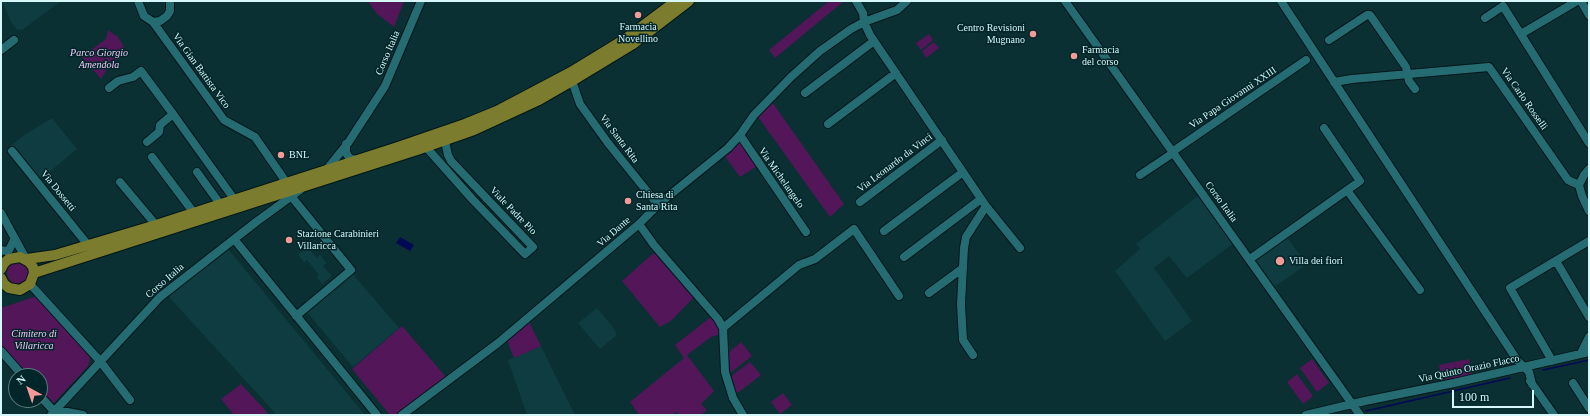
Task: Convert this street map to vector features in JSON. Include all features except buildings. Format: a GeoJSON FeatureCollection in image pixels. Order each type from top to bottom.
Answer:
{"type":"FeatureCollection","features":[{"type":"Feature","properties":{"kind":"main road"},"geometry":{"type":"LineString","coordinates":[[34,273],[272,196],[313,178],[327,169],[459,126],[497,111],[571,72],[625,39],[676,1]]}},
{"type":"Feature","properties":{"kind":"main road"},"geometry":{"type":"LineString","coordinates":[[1,266],[6,261],[14,257],[26,259],[55,255],[194,213],[286,182],[313,178],[445,141],[502,118],[572,81],[633,44],[689,1]]}},
{"type":"Feature","properties":{"kind":"main road"},"geometry":{"type":"LineString","coordinates":[[2,282],[9,288],[17,290],[23,289],[30,284],[34,273],[32,264],[26,259]]}},
{"type":"Feature","properties":{"kind":"street","name":"Via Gian Battista Vico"},"geometry":{"type":"LineString","coordinates":[[138,1],[144,16],[153,22],[224,120],[255,137],[286,182]]}},
{"type":"Feature","properties":{"kind":"street"},"geometry":{"type":"LineString","coordinates":[[153,22],[160,21],[168,16],[170,11],[170,1]]}},
{"type":"Feature","properties":{"kind":"street","name":"Corso Italia"},"geometry":{"type":"LineString","coordinates":[[327,169],[346,144],[385,86],[421,1]]}},
{"type":"Feature","properties":{"kind":"street"},"geometry":{"type":"LineString","coordinates":[[856,1],[864,13],[864,22],[874,41],[981,199],[1020,248]]}},
{"type":"Feature","properties":{"kind":"street","name":"Via Dante"},"geometry":{"type":"LineString","coordinates":[[402,415],[498,343],[639,224],[658,205],[728,148],[740,135],[754,115],[820,51],[851,29],[864,22],[897,10],[907,1]]}},
{"type":"Feature","properties":{"kind":"street","name":"Corso Italia"},"geometry":{"type":"LineString","coordinates":[[1065,1],[1360,415]]}},
{"type":"Feature","properties":{"kind":"street"},"geometry":{"type":"LineString","coordinates":[[1281,1],[1554,415]]}},
{"type":"Feature","properties":{"kind":"street"},"geometry":{"type":"LineString","coordinates":[[1521,34],[1577,1]]}},
{"type":"Feature","properties":{"kind":"street"},"geometry":{"type":"LineString","coordinates":[[1581,1],[1589,15]]}},
{"type":"Feature","properties":{"kind":"street"},"geometry":{"type":"LineString","coordinates":[[1485,18],[1503,6],[1589,143]]}},
{"type":"Feature","properties":{"kind":"street"},"geometry":{"type":"LineString","coordinates":[[1329,40],[1367,15],[1370,15],[1406,67],[1410,83],[1415,90]]}},
{"type":"Feature","properties":{"kind":"street"},"geometry":{"type":"LineString","coordinates":[[1,50],[14,40]]}},
{"type":"Feature","properties":{"kind":"street"},"geometry":{"type":"LineString","coordinates":[[805,93],[874,41]]}},
{"type":"Feature","properties":{"kind":"street","name":"Via Papa Giovanni XXIII"},"geometry":{"type":"LineString","coordinates":[[1140,175],[1306,60]]}},
{"type":"Feature","properties":{"kind":"street","name":"Via Carlo Rosselli"},"geometry":{"type":"LineString","coordinates":[[1334,82],[1490,67],[1568,180],[1579,185]]}},
{"type":"Feature","properties":{"kind":"street"},"geometry":{"type":"LineString","coordinates":[[109,88],[118,81],[133,77],[141,71],[181,123],[234,200]]}},
{"type":"Feature","properties":{"kind":"street"},"geometry":{"type":"LineString","coordinates":[[828,124],[896,73]]}},
{"type":"Feature","properties":{"kind":"street","name":"Via Santa Rita"},"geometry":{"type":"LineString","coordinates":[[572,81],[580,104],[608,143],[658,205]]}},
{"type":"Feature","properties":{"kind":"street"},"geometry":{"type":"LineString","coordinates":[[147,142],[159,132],[160,125],[173,114]]}},
{"type":"Feature","properties":{"kind":"street"},"geometry":{"type":"LineString","coordinates":[[1250,259],[1360,181],[1324,128]]}},
{"type":"Feature","properties":{"kind":"street","name":"Via Michelangelo"},"geometry":{"type":"LineString","coordinates":[[740,135],[806,232]]}},
{"type":"Feature","properties":{"kind":"street","name":"Via Leonardo da Vinci"},"geometry":{"type":"LineString","coordinates":[[860,202],[942,140]]}},
{"type":"Feature","properties":{"kind":"street","name":"Viale Padre Pio"},"geometry":{"type":"LineString","coordinates":[[426,147],[473,200],[525,254],[533,247],[452,161],[448,155],[445,141]]}},
{"type":"Feature","properties":{"kind":"street"},"geometry":{"type":"LineString","coordinates":[[346,144],[346,152],[348,156],[351,159],[357,160]]}},
{"type":"Feature","properties":{"kind":"street","name":"Via Dossetti"},"geometry":{"type":"LineString","coordinates":[[12,151],[88,245]]}},
{"type":"Feature","properties":{"kind":"street"},"geometry":{"type":"LineString","coordinates":[[152,157],[194,213]]}},
{"type":"Feature","properties":{"kind":"street"},"geometry":{"type":"LineString","coordinates":[[1589,169],[1584,174],[1579,185],[1589,211]]}},
{"type":"Feature","properties":{"kind":"street"},"geometry":{"type":"LineString","coordinates":[[197,172],[220,204]]}},
{"type":"Feature","properties":{"kind":"street"},"geometry":{"type":"LineString","coordinates":[[884,231],[963,172]]}},
{"type":"Feature","properties":{"kind":"street","name":"Corso Italia"},"geometry":{"type":"LineString","coordinates":[[53,413],[160,297],[313,178]]}},
{"type":"Feature","properties":{"kind":"street"},"geometry":{"type":"LineString","coordinates":[[120,182],[156,225]]}},
{"type":"Feature","properties":{"kind":"street"},"geometry":{"type":"LineString","coordinates":[[1346,190],[1420,290]]}},
{"type":"Feature","properties":{"kind":"street"},"geometry":{"type":"LineString","coordinates":[[272,196],[278,206]]}},
{"type":"Feature","properties":{"kind":"street"},"geometry":{"type":"LineString","coordinates":[[291,196],[351,270],[296,316]]}},
{"type":"Feature","properties":{"kind":"street"},"geometry":{"type":"LineString","coordinates":[[904,257],[981,199]]}},
{"type":"Feature","properties":{"kind":"street"},"geometry":{"type":"LineString","coordinates":[[973,355],[963,340],[961,304],[963,268],[966,237],[986,206]]}},
{"type":"Feature","properties":{"kind":"street"},"geometry":{"type":"LineString","coordinates":[[1,213],[14,240],[26,259]]}},
{"type":"Feature","properties":{"kind":"street"},"geometry":{"type":"LineString","coordinates":[[639,224],[654,245],[718,319],[723,328],[725,372],[732,398],[743,415]]}},
{"type":"Feature","properties":{"kind":"street"},"geometry":{"type":"LineString","coordinates":[[723,328],[799,265],[815,259],[854,229],[899,296]]}},
{"type":"Feature","properties":{"kind":"street"},"geometry":{"type":"LineString","coordinates":[[234,239],[377,415]]}},
{"type":"Feature","properties":{"kind":"street"},"geometry":{"type":"LineString","coordinates":[[1,250],[9,250],[14,240]]}},
{"type":"Feature","properties":{"kind":"street"},"geometry":{"type":"LineString","coordinates":[[1551,361],[1510,288],[1589,241]]}},
{"type":"Feature","properties":{"kind":"street"},"geometry":{"type":"LineString","coordinates":[[1556,261],[1589,317]]}},
{"type":"Feature","properties":{"kind":"street"},"geometry":{"type":"LineString","coordinates":[[929,293],[963,268]]}},
{"type":"Feature","properties":{"kind":"street"},"geometry":{"type":"LineString","coordinates":[[30,284],[100,361],[130,400]]}},
{"type":"Feature","properties":{"kind":"street"},"geometry":{"type":"LineString","coordinates":[[1585,353],[1589,337]]}},
{"type":"Feature","properties":{"kind":"street"},"geometry":{"type":"LineString","coordinates":[[1,351],[16,368]]}},
{"type":"Feature","properties":{"kind":"street","name":"Via Quinto Orazio Flacco"},"geometry":{"type":"LineString","coordinates":[[1306,415],[1520,365],[1538,364],[1585,353]]}},
{"type":"Feature","properties":{"kind":"street"},"geometry":{"type":"LineString","coordinates":[[1531,380],[1538,364]]}},
{"type":"Feature","properties":{"kind":"street"},"geometry":{"type":"LineString","coordinates":[[1573,383],[1589,408]]}},
{"type":"Feature","properties":{"kind":"street"},"geometry":{"type":"LineString","coordinates":[[53,413],[82,415]]}},
{"type":"Feature","properties":{"kind":"shaded area"},"geometry":{"type":"Polygon","coordinates":[[[2,1],[61,1],[22,30],[16,29],[11,22],[2,1]]]}},
{"type":"Feature","properties":{"kind":"shaded area"},"geometry":{"type":"Polygon","coordinates":[[[52,118],[77,149],[41,179],[12,145],[23,136],[52,118]]]}},
{"type":"Feature","properties":{"kind":"shaded area"},"geometry":{"type":"Polygon","coordinates":[[[1199,195],[1234,243],[1187,278],[1169,256],[1154,268],[1192,321],[1165,341],[1115,271],[1140,249],[1136,244],[1199,195]]]}},
{"type":"Feature","properties":{"kind":"shaded area","name":"Villa dei fiori"},"geometry":{"type":"Polygon","coordinates":[[[1285,235],[1307,264],[1274,287],[1253,258],[1285,235]]]}},
{"type":"Feature","properties":{"kind":"shaded area"},"geometry":{"type":"Polygon","coordinates":[[[400,237],[414,245],[410,251],[396,243],[400,237]]]}},
{"type":"Feature","properties":{"kind":"shaded area"},"geometry":{"type":"Polygon","coordinates":[[[308,247],[317,258],[320,255],[327,263],[323,266],[332,276],[322,284],[317,277],[319,275],[307,260],[304,262],[298,255],[308,247]]]}},
{"type":"Feature","properties":{"kind":"shaded area"},"geometry":{"type":"Polygon","coordinates":[[[228,249],[365,415],[277,415],[168,296],[228,249]]]}},
{"type":"Feature","properties":{"kind":"shaded area"},"geometry":{"type":"Polygon","coordinates":[[[352,273],[399,328],[353,367],[306,311],[352,273]]]}},
{"type":"Feature","properties":{"kind":"shaded area"},"geometry":{"type":"Polygon","coordinates":[[[597,308],[612,326],[617,335],[600,349],[578,323],[597,308]]]}},
{"type":"Feature","properties":{"kind":"shaded area"},"geometry":{"type":"Polygon","coordinates":[[[541,346],[575,415],[527,415],[508,360],[541,346]]]}},
{"type":"Feature","properties":{"kind":"green space"},"geometry":{"type":"Polygon","coordinates":[[[368,1],[404,1],[394,27],[376,13],[368,1]]]}},
{"type":"Feature","properties":{"kind":"green space"},"geometry":{"type":"Polygon","coordinates":[[[829,1],[844,1],[775,58],[769,50],[829,1]]]}},
{"type":"Feature","properties":{"kind":"green space","name":"Parco Giorgio Amendola"},"geometry":{"type":"Polygon","coordinates":[[[108,30],[118,37],[124,47],[120,53],[120,57],[109,66],[101,79],[82,57],[106,39],[108,30]]]}},
{"type":"Feature","properties":{"kind":"green space"},"geometry":{"type":"Polygon","coordinates":[[[929,34],[933,40],[921,50],[916,43],[929,34]]]}},
{"type":"Feature","properties":{"kind":"green space"},"geometry":{"type":"Polygon","coordinates":[[[934,42],[939,48],[926,58],[922,51],[934,42]]]}},
{"type":"Feature","properties":{"kind":"green space"},"geometry":{"type":"Polygon","coordinates":[[[772,102],[844,204],[830,217],[758,117],[772,102]]]}},
{"type":"Feature","properties":{"kind":"green space"},"geometry":{"type":"Polygon","coordinates":[[[739,140],[757,166],[740,177],[724,155],[739,140]]]}},
{"type":"Feature","properties":{"kind":"green space"},"geometry":{"type":"Polygon","coordinates":[[[656,251],[695,296],[672,320],[660,327],[622,281],[656,251]]]}},
{"type":"Feature","properties":{"kind":"green space"},"geometry":{"type":"Polygon","coordinates":[[[18,262],[26,265],[29,273],[26,281],[18,284],[10,281],[7,273],[10,265],[18,262]]]}},
{"type":"Feature","properties":{"kind":"green space","name":"Cimitero di Villaricca"},"geometry":{"type":"Polygon","coordinates":[[[37,296],[88,355],[90,359],[88,366],[52,405],[48,401],[48,368],[19,368],[1,348],[1,308],[37,296]]]}},
{"type":"Feature","properties":{"kind":"green space"},"geometry":{"type":"Polygon","coordinates":[[[712,316],[720,327],[721,334],[711,337],[687,355],[714,391],[701,404],[707,410],[701,415],[679,415],[676,412],[672,415],[639,415],[630,402],[684,358],[675,345],[712,316]]]}},
{"type":"Feature","properties":{"kind":"green space"},"geometry":{"type":"Polygon","coordinates":[[[529,322],[541,346],[514,358],[507,340],[529,322]]]}},
{"type":"Feature","properties":{"kind":"green space"},"geometry":{"type":"Polygon","coordinates":[[[402,326],[446,377],[397,415],[390,415],[352,369],[402,326]]]}},
{"type":"Feature","properties":{"kind":"green space"},"geometry":{"type":"Polygon","coordinates":[[[741,342],[752,356],[729,374],[729,352],[741,342]]]}},
{"type":"Feature","properties":{"kind":"green space"},"geometry":{"type":"Polygon","coordinates":[[[1312,359],[1329,383],[1317,392],[1300,368],[1312,359]]]}},
{"type":"Feature","properties":{"kind":"green space"},"geometry":{"type":"Polygon","coordinates":[[[1469,359],[1472,375],[1442,381],[1439,365],[1469,359]]]}},
{"type":"Feature","properties":{"kind":"green space"},"geometry":{"type":"Polygon","coordinates":[[[750,362],[761,375],[739,392],[735,392],[730,377],[750,362]]]}},
{"type":"Feature","properties":{"kind":"green space"},"geometry":{"type":"Polygon","coordinates":[[[1297,374],[1313,396],[1303,404],[1287,382],[1297,374]]]}},
{"type":"Feature","properties":{"kind":"green space"},"geometry":{"type":"Polygon","coordinates":[[[241,384],[268,415],[234,415],[221,399],[241,384]]]}},
{"type":"Feature","properties":{"kind":"green space"},"geometry":{"type":"Polygon","coordinates":[[[783,393],[792,405],[780,414],[771,402],[783,393]]]}},
{"type":"Feature","properties":{"kind":"waterway"},"geometry":{"type":"LineString","coordinates":[[1543,370],[1589,360]]}},
{"type":"Feature","properties":{"kind":"waterway"},"geometry":{"type":"LineString","coordinates":[[1366,411],[1510,378]]}},
{"type":"Feature","properties":{"kind":"waterway"},"geometry":{"type":"LineString","coordinates":[[1349,415],[1354,414]]}},
{"type":"Feature","properties":{"kind":"place","name":"Farmacia Novellino"},"geometry":{"type":"Point","coordinates":[638,15]}},
{"type":"Feature","properties":{"kind":"place","name":"Centro Revisioni Mugnano"},"geometry":{"type":"Point","coordinates":[1033,34]}},
{"type":"Feature","properties":{"kind":"place","name":"Farmacia del corso"},"geometry":{"type":"Point","coordinates":[1074,56]}},
{"type":"Feature","properties":{"kind":"place","name":"BNL"},"geometry":{"type":"Point","coordinates":[281,155]}},
{"type":"Feature","properties":{"kind":"place","name":"Chiesa di Santa Rita"},"geometry":{"type":"Point","coordinates":[628,201]}},
{"type":"Feature","properties":{"kind":"place","name":"Stazione Carabinieri Villaricca"},"geometry":{"type":"Point","coordinates":[289,240]}},
{"type":"Feature","properties":{"kind":"place","name":"Villa dei fiori"},"geometry":{"type":"Point","coordinates":[1280,261]}}]}
